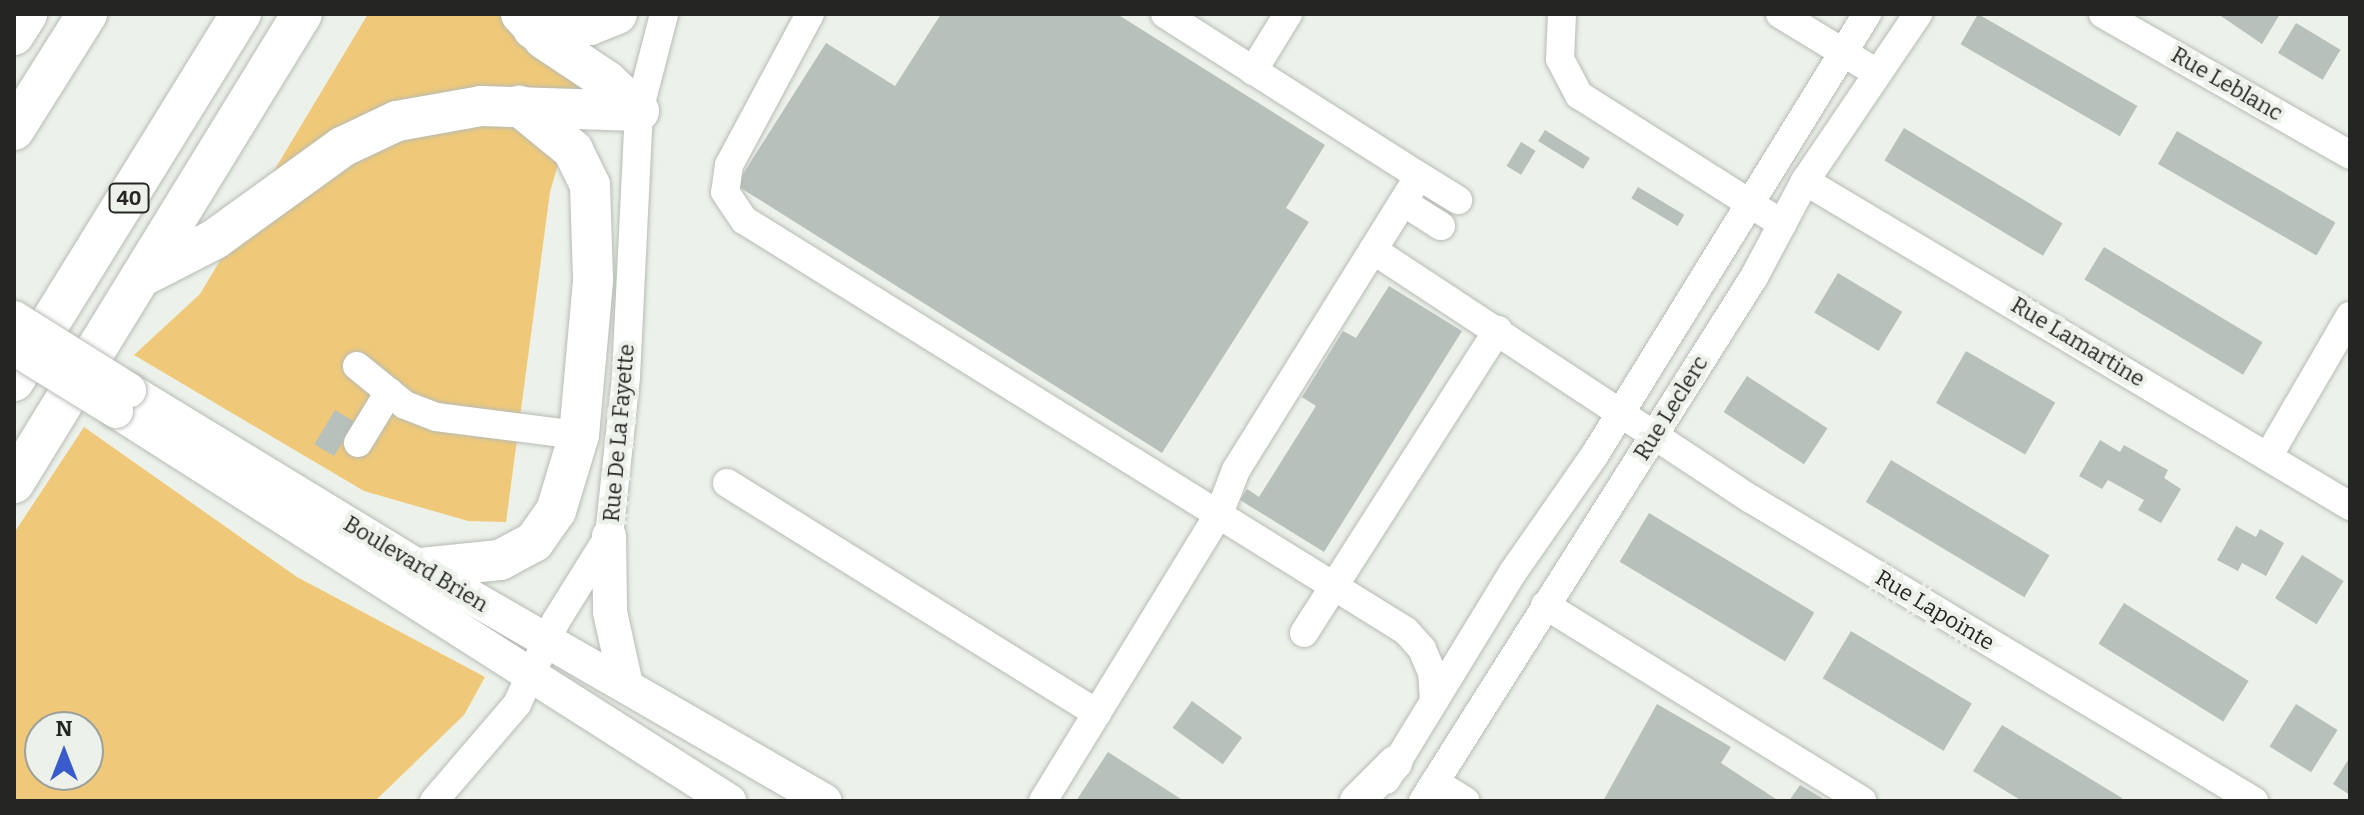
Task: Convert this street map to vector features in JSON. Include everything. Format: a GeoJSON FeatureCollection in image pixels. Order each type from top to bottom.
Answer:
{"type":"FeatureCollection","features":[{"type":"Feature","properties":{"kind":"highway"},"geometry":{"type":"LineString","coordinates":[[14,35],[27,14]]}},
{"type":"Feature","properties":{"kind":"highway"},"geometry":{"type":"LineString","coordinates":[[14,130],[87,14]]}},
{"type":"Feature","properties":{"kind":"highway","name":"40"},"geometry":{"type":"LineString","coordinates":[[14,381],[241,14]]}},
{"type":"Feature","properties":{"kind":"highway"},"geometry":{"type":"LineString","coordinates":[[14,483],[147,274],[302,14]]}},
{"type":"Feature","properties":{"kind":"highway"},"geometry":{"type":"LineString","coordinates":[[527,22],[590,25],[617,14]]}},
{"type":"Feature","properties":{"kind":"highway"},"geometry":{"type":"LineString","coordinates":[[527,22],[607,81],[639,111]]}},
{"type":"Feature","properties":{"kind":"highway"},"geometry":{"type":"LineString","coordinates":[[147,274],[215,239],[305,172],[376,130],[436,111],[519,106],[639,111]]}},
{"type":"Feature","properties":{"kind":"highway"},"geometry":{"type":"LineString","coordinates":[[421,568],[500,560],[534,542],[556,511],[579,435],[592,295],[590,185],[573,150],[519,106]]}},
{"type":"Feature","properties":{"kind":"main road","name":"Boulevard Brien"},"geometry":{"type":"LineString","coordinates":[[14,318],[123,400],[532,678],[729,801]]}},
{"type":"Feature","properties":{"kind":"main road","name":"Boulevard Brien"},"geometry":{"type":"LineString","coordinates":[[14,348],[123,400],[824,801]]}},
{"type":"Feature","properties":{"kind":"main road"},"geometry":{"type":"LineString","coordinates":[[609,536],[610,612],[626,685]]}},
{"type":"Feature","properties":{"kind":"main road"},"geometry":{"type":"LineString","coordinates":[[1357,801],[1395,763]]}},
{"type":"Feature","properties":{"kind":"street","name":"Rue De La Fayette"},"geometry":{"type":"LineString","coordinates":[[434,801],[490,740],[532,678],[547,640],[609,536],[625,388],[639,111],[664,14]]}},
{"type":"Feature","properties":{"kind":"street"},"geometry":{"type":"LineString","coordinates":[[810,14],[729,165],[725,192],[744,220],[1406,631],[1422,649],[1432,672],[1434,701]]}},
{"type":"Feature","properties":{"kind":"street"},"geometry":{"type":"LineString","coordinates":[[1165,14],[1458,200]]}},
{"type":"Feature","properties":{"kind":"street"},"geometry":{"type":"LineString","coordinates":[[1253,71],[1288,14]]}},
{"type":"Feature","properties":{"kind":"street"},"geometry":{"type":"LineString","coordinates":[[1562,14],[1560,59],[1579,95],[1782,224]]}},
{"type":"Feature","properties":{"kind":"street"},"geometry":{"type":"LineString","coordinates":[[1780,14],[1877,73]]}},
{"type":"Feature","properties":{"kind":"street","name":"Rue Leclerc"},"geometry":{"type":"LineString","coordinates":[[1373,801],[1474,634],[1620,411],[1746,202],[1867,14]]}},
{"type":"Feature","properties":{"kind":"street","name":"Rue Leclerc"},"geometry":{"type":"LineString","coordinates":[[1429,792],[1654,434],[1805,181],[1918,14]]}},
{"type":"Feature","properties":{"kind":"street","name":"Rue Leblanc"},"geometry":{"type":"LineString","coordinates":[[2103,14],[2350,155]]}},
{"type":"Feature","properties":{"kind":"street"},"geometry":{"type":"LineString","coordinates":[[1043,801],[1219,514],[1236,470],[1419,176]]}},
{"type":"Feature","properties":{"kind":"street","name":"Rue Lamartine"},"geometry":{"type":"LineString","coordinates":[[1805,181],[2350,506]]}},
{"type":"Feature","properties":{"kind":"street"},"geometry":{"type":"LineString","coordinates":[[1403,202],[1441,226]]}},
{"type":"Feature","properties":{"kind":"street","name":"Rue Lapointe"},"geometry":{"type":"LineString","coordinates":[[1373,250],[1764,507],[2254,801]]}},
{"type":"Feature","properties":{"kind":"street"},"geometry":{"type":"LineString","coordinates":[[2269,455],[2350,316]]}},
{"type":"Feature","properties":{"kind":"street"},"geometry":{"type":"LineString","coordinates":[[1304,633],[1498,330]]}},
{"type":"Feature","properties":{"kind":"street"},"geometry":{"type":"LineString","coordinates":[[357,366],[405,405],[436,417],[579,435]]}},
{"type":"Feature","properties":{"kind":"street"},"geometry":{"type":"LineString","coordinates":[[358,443],[389,392]]}},
{"type":"Feature","properties":{"kind":"street"},"geometry":{"type":"LineString","coordinates":[[727,483],[1097,713]]}},
{"type":"Feature","properties":{"kind":"street"},"geometry":{"type":"LineString","coordinates":[[1545,605],[1862,801]]}},
{"type":"Feature","properties":{"kind":"street"},"geometry":{"type":"LineString","coordinates":[[1406,631],[1442,640],[1474,634]]}},
{"type":"Feature","properties":{"kind":"street"},"geometry":{"type":"LineString","coordinates":[[1429,792],[1465,801]]}},
{"type":"Feature","properties":{"kind":"shaded area"},"geometry":{"type":"Polygon","coordinates":[[[368,14],[601,14],[550,192],[506,522],[468,521],[364,491],[134,355],[200,294],[368,14]]]}},
{"type":"Feature","properties":{"kind":"shaded area"},"geometry":{"type":"Polygon","coordinates":[[[84,427],[297,577],[485,677],[464,715],[375,801],[14,801],[14,533],[84,427]]]}},
{"type":"Feature","properties":{"kind":"building"},"geometry":{"type":"Polygon","coordinates":[[[941,14],[1117,14],[1325,145],[1286,208],[1309,222],[1162,453],[736,185],[826,43],[895,86],[941,14]]]}},
{"type":"Feature","properties":{"kind":"building"},"geometry":{"type":"Polygon","coordinates":[[[1978,14],[2137,106],[2120,136],[1960,44],[1978,14]]]}},
{"type":"Feature","properties":{"kind":"building"},"geometry":{"type":"Polygon","coordinates":[[[2218,14],[2280,14],[2262,44],[2218,14]]]}},
{"type":"Feature","properties":{"kind":"building"},"geometry":{"type":"Polygon","coordinates":[[[2296,23],[2341,50],[2323,80],[2278,53],[2296,23]]]}},
{"type":"Feature","properties":{"kind":"building"},"geometry":{"type":"Polygon","coordinates":[[[1904,128],[2063,223],[2043,256],[1884,161],[1904,128]]]}},
{"type":"Feature","properties":{"kind":"building"},"geometry":{"type":"Polygon","coordinates":[[[1545,130],[1590,158],[1583,169],[1538,141],[1545,130]]]}},
{"type":"Feature","properties":{"kind":"building"},"geometry":{"type":"Polygon","coordinates":[[[2177,131],[2335,222],[2316,255],[2158,164],[2177,131]]]}},
{"type":"Feature","properties":{"kind":"building"},"geometry":{"type":"Polygon","coordinates":[[[1521,142],[1536,151],[1521,175],[1507,166],[1521,142]]]}},
{"type":"Feature","properties":{"kind":"building"},"geometry":{"type":"Polygon","coordinates":[[[1638,187],[1684,215],[1678,226],[1631,198],[1638,187]]]}},
{"type":"Feature","properties":{"kind":"building"},"geometry":{"type":"Polygon","coordinates":[[[2104,247],[2263,342],[2243,375],[2084,280],[2104,247]]]}},
{"type":"Feature","properties":{"kind":"building"},"geometry":{"type":"Polygon","coordinates":[[[1838,273],[1902,312],[1879,351],[1814,312],[1838,273]]]}},
{"type":"Feature","properties":{"kind":"building"},"geometry":{"type":"Polygon","coordinates":[[[1389,286],[1462,331],[1324,552],[1240,500],[1247,489],[1259,497],[1316,406],[1302,397],[1343,331],[1356,338],[1389,286]]]}},
{"type":"Feature","properties":{"kind":"building"},"geometry":{"type":"Polygon","coordinates":[[[1966,351],[2055,402],[2025,454],[1936,403],[1966,351]]]}},
{"type":"Feature","properties":{"kind":"building"},"geometry":{"type":"Polygon","coordinates":[[[1747,376],[1828,428],[1804,464],[1724,412],[1747,376]]]}},
{"type":"Feature","properties":{"kind":"building"},"geometry":{"type":"Polygon","coordinates":[[[335,410],[355,422],[334,456],[314,444],[335,410]]]}},
{"type":"Feature","properties":{"kind":"building"},"geometry":{"type":"Polygon","coordinates":[[[2100,440],[2120,452],[2124,445],[2168,470],[2164,478],[2181,489],[2161,523],[2138,510],[2144,500],[2108,480],[2102,489],[2079,476],[2100,440]]]}},
{"type":"Feature","properties":{"kind":"building"},"geometry":{"type":"Polygon","coordinates":[[[1891,460],[2050,555],[2024,597],[1866,502],[1891,460]]]}},
{"type":"Feature","properties":{"kind":"building"},"geometry":{"type":"Polygon","coordinates":[[[1649,513],[1814,612],[1785,661],[1620,562],[1649,513]]]}},
{"type":"Feature","properties":{"kind":"building"},"geometry":{"type":"Polygon","coordinates":[[[2236,526],[2256,537],[2260,529],[2284,543],[2266,576],[2242,563],[2238,571],[2217,560],[2236,526]]]}},
{"type":"Feature","properties":{"kind":"building"},"geometry":{"type":"Polygon","coordinates":[[[2302,555],[2344,581],[2317,624],[2275,598],[2302,555]]]}},
{"type":"Feature","properties":{"kind":"building"},"geometry":{"type":"Polygon","coordinates":[[[2124,603],[2249,681],[2223,722],[2099,644],[2124,603]]]}},
{"type":"Feature","properties":{"kind":"building"},"geometry":{"type":"Polygon","coordinates":[[[1851,631],[1972,704],[1944,751],[1823,678],[1851,631]]]}},
{"type":"Feature","properties":{"kind":"building"},"geometry":{"type":"Polygon","coordinates":[[[1192,701],[1242,737],[1223,764],[1173,728],[1192,701]]]}},
{"type":"Feature","properties":{"kind":"building"},"geometry":{"type":"Polygon","coordinates":[[[1657,704],[1731,747],[1721,763],[1779,801],[1603,801],[1657,704]]]}},
{"type":"Feature","properties":{"kind":"building"},"geometry":{"type":"Polygon","coordinates":[[[2296,704],[2338,730],[2311,772],[2270,746],[2296,704]]]}},
{"type":"Feature","properties":{"kind":"building"},"geometry":{"type":"Polygon","coordinates":[[[2002,725],[2122,798],[2120,801],[2022,801],[1973,771],[2002,725]]]}},
{"type":"Feature","properties":{"kind":"building"},"geometry":{"type":"Polygon","coordinates":[[[1108,752],[1184,801],[1076,801],[1108,752]]]}},
{"type":"Feature","properties":{"kind":"building"},"geometry":{"type":"Polygon","coordinates":[[[2350,757],[2350,795],[2333,784],[2350,757]]]}},
{"type":"Feature","properties":{"kind":"building"},"geometry":{"type":"Polygon","coordinates":[[[1800,785],[1827,801],[1789,801],[1800,785]]]}}]}
